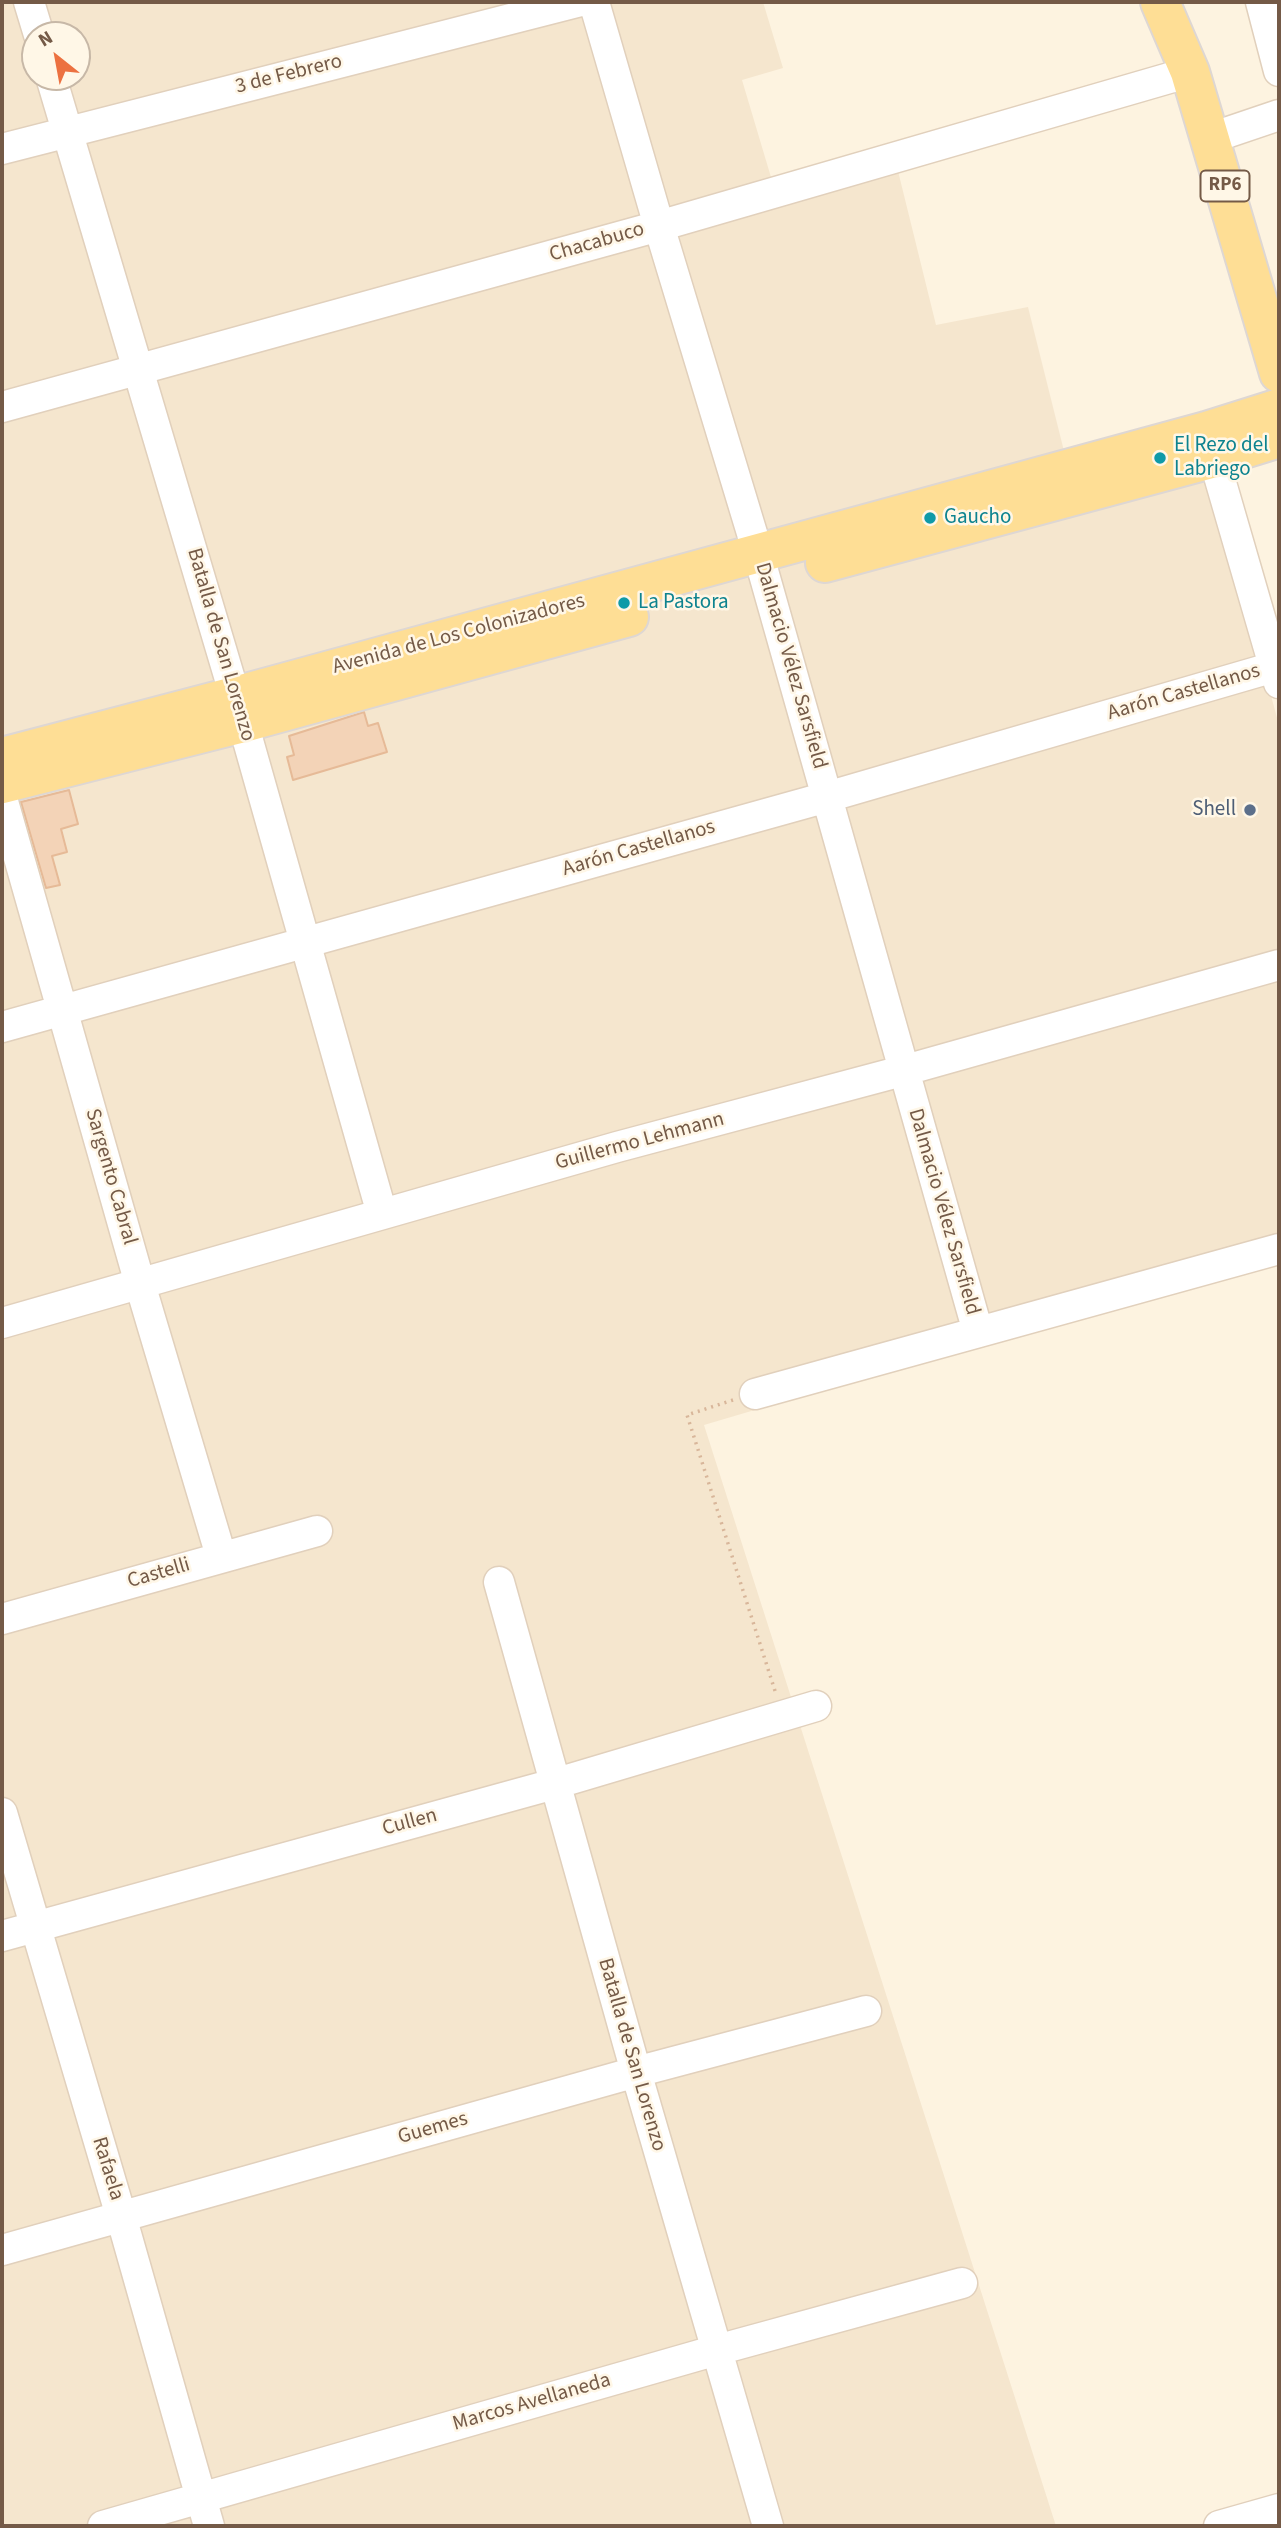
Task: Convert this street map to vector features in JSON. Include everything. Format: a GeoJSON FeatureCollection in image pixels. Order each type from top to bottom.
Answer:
{"type":"FeatureCollection","features":[{"type":"Feature","properties":{"kind":"main road","name":"RP6"},"geometry":{"type":"LineString","coordinates":[[1160,2],[1190,72],[1279,373]]}},
{"type":"Feature","properties":{"kind":"main road","name":"Avenida de Los Colonizadores"},"geometry":{"type":"LineString","coordinates":[[1210,444],[1279,408]]}},
{"type":"Feature","properties":{"kind":"main road","name":"Avenida de Los Colonizadores"},"geometry":{"type":"LineString","coordinates":[[2,784],[239,709],[1210,444],[1279,438]]}},
{"type":"Feature","properties":{"kind":"main road","name":"Avenida de Los Colonizadores"},"geometry":{"type":"LineString","coordinates":[[2,757],[239,709]]}},
{"type":"Feature","properties":{"kind":"street"},"geometry":{"type":"LineString","coordinates":[[29,2],[35,21]]}},
{"type":"Feature","properties":{"kind":"street","name":"3 de Febrero"},"geometry":{"type":"LineString","coordinates":[[2,149],[577,2]]}},
{"type":"Feature","properties":{"kind":"street","name":"Dalmacio Vélez Sarsfield"},"geometry":{"type":"LineString","coordinates":[[594,2],[761,566],[978,1332]]}},
{"type":"Feature","properties":{"kind":"street"},"geometry":{"type":"LineString","coordinates":[[1261,2],[1279,71]]}},
{"type":"Feature","properties":{"kind":"street","name":"Chacabuco"},"geometry":{"type":"LineString","coordinates":[[2,407],[659,226],[1190,72]]}},
{"type":"Feature","properties":{"kind":"street","name":"Batalla de San Lorenzo"},"geometry":{"type":"LineString","coordinates":[[55,91],[239,709],[382,1214]]}},
{"type":"Feature","properties":{"kind":"street"},"geometry":{"type":"LineString","coordinates":[[1211,138],[1279,115]]}},
{"type":"Feature","properties":{"kind":"street"},"geometry":{"type":"LineString","coordinates":[[1210,444],[1277,675]]}},
{"type":"Feature","properties":{"kind":"street","name":"Aarón Castellanos"},"geometry":{"type":"LineString","coordinates":[[2,1027],[827,797],[1277,675]]}},
{"type":"Feature","properties":{"kind":"street","name":"Sargento Cabral"},"geometry":{"type":"LineString","coordinates":[[2,798],[140,1284],[221,1556]]}},
{"type":"Feature","properties":{"kind":"street","name":"Guillermo Lehmann"},"geometry":{"type":"LineString","coordinates":[[2,1323],[617,1147],[902,1071],[1279,965]]}},
{"type":"Feature","properties":{"kind":"street","name":"Dalmacio Vélez Sarsfield"},"geometry":{"type":"LineString","coordinates":[[755,1394],[1279,1249]]}},
{"type":"Feature","properties":{"kind":"street","name":"Castelli"},"geometry":{"type":"LineString","coordinates":[[2,1619],[317,1531]]}},
{"type":"Feature","properties":{"kind":"street","name":"Batalla de San Lorenzo"},"geometry":{"type":"LineString","coordinates":[[499,1582],[636,2072],[768,2526]]}},
{"type":"Feature","properties":{"kind":"street","name":"Cullen"},"geometry":{"type":"LineString","coordinates":[[2,1936],[554,1784],[816,1706]]}},
{"type":"Feature","properties":{"kind":"street","name":"Rafaela"},"geometry":{"type":"LineString","coordinates":[[2,1813],[205,2512]]}},
{"type":"Feature","properties":{"kind":"street","name":"Guemes"},"geometry":{"type":"LineString","coordinates":[[2,2250],[636,2072],[866,2011]]}},
{"type":"Feature","properties":{"kind":"street","name":"Marcos Avellaneda"},"geometry":{"type":"LineString","coordinates":[[103,2526],[205,2512],[717,2350],[962,2283]]}},
{"type":"Feature","properties":{"kind":"street"},"geometry":{"type":"LineString","coordinates":[[1219,2526],[1279,2509]]}},
{"type":"Feature","properties":{"kind":"path"},"geometry":{"type":"LineString","coordinates":[[755,1394],[687,1415],[783,1716]]}},
{"type":"Feature","properties":{"kind":"shaded area"},"geometry":{"type":"Polygon","coordinates":[[[2,2],[763,2],[783,68],[742,80],[776,194],[897,167],[936,325],[1028,307],[1079,511],[1210,473],[1279,725],[1279,1255],[704,1425],[1056,2526],[2,2526],[2,2]]]}},
{"type":"Feature","properties":{"kind":"building"},"geometry":{"type":"Polygon","coordinates":[[[364,712],[368,726],[378,723],[387,752],[293,780],[287,757],[294,755],[289,736],[364,712]]]}},
{"type":"Feature","properties":{"kind":"building"},"geometry":{"type":"Polygon","coordinates":[[[69,790],[78,824],[61,829],[67,852],[52,856],[60,885],[46,888],[21,802],[69,790]]]}},
{"type":"Feature","properties":{"kind":"place","name":"El Rezo del Labriego"},"geometry":{"type":"Point","coordinates":[1160,458]}},
{"type":"Feature","properties":{"kind":"place","name":"Gaucho"},"geometry":{"type":"Point","coordinates":[930,518]}},
{"type":"Feature","properties":{"kind":"place","name":"La Pastora"},"geometry":{"type":"Point","coordinates":[624,603]}},
{"type":"Feature","properties":{"kind":"place","name":"Shell"},"geometry":{"type":"Point","coordinates":[1250,810]}}]}
